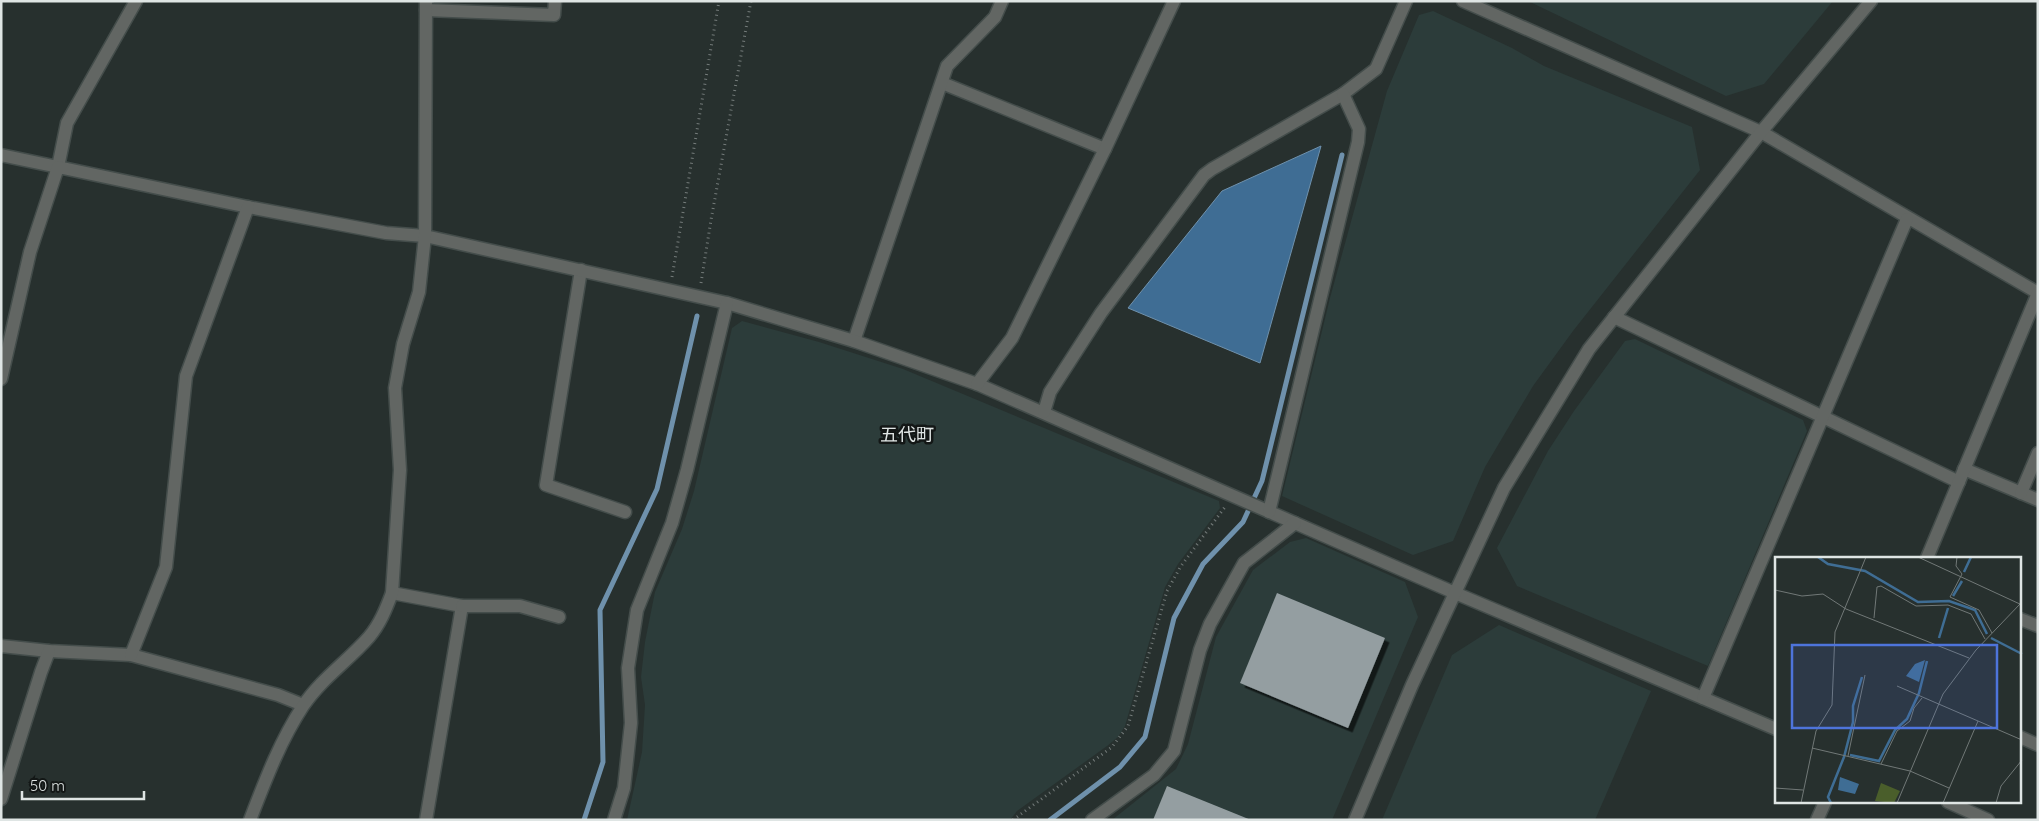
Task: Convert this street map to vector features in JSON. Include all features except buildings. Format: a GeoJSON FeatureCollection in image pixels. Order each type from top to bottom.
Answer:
{"type":"FeatureCollection","features":[{"type":"Feature","properties":{"kind":"street"},"geometry":{"type":"LineString","coordinates":[[1,379],[30,252],[58,167],[68,123],[136,1]]}},
{"type":"Feature","properties":{"kind":"street"},"geometry":{"type":"LineString","coordinates":[[250,820],[270,767],[303,705],[320,684],[369,637],[386,611],[392,593],[400,470],[395,388],[403,344],[419,292],[425,236],[426,6],[554,15],[555,1]]}},
{"type":"Feature","properties":{"kind":"street"},"geometry":{"type":"LineString","coordinates":[[854,341],[947,66],[995,17],[1002,1]]}},
{"type":"Feature","properties":{"kind":"street"},"geometry":{"type":"LineString","coordinates":[[977,384],[1012,338],[1105,148],[1174,1]]}},
{"type":"Feature","properties":{"kind":"street"},"geometry":{"type":"LineString","coordinates":[[1044,412],[1050,392],[1101,313],[1204,175],[1342,94],[1376,70],[1406,1]]}},
{"type":"Feature","properties":{"kind":"street"},"geometry":{"type":"LineString","coordinates":[[1463,1],[1761,132],[1907,219],[2038,293],[1927,557]]}},
{"type":"Feature","properties":{"kind":"street"},"geometry":{"type":"LineString","coordinates":[[1356,820],[1412,685],[1504,488],[1589,349],[1761,132],[1872,1]]}},
{"type":"Feature","properties":{"kind":"street"},"geometry":{"type":"LineString","coordinates":[[942,83],[1105,148]]}},
{"type":"Feature","properties":{"kind":"street"},"geometry":{"type":"LineString","coordinates":[[1270,512],[1358,142],[1359,129],[1342,94]]}},
{"type":"Feature","properties":{"kind":"street"},"geometry":{"type":"LineString","coordinates":[[1,154],[248,207],[386,233],[425,236],[581,270],[727,303],[854,341],[977,384],[1044,412],[1455,593],[1775,729]]}},
{"type":"Feature","properties":{"kind":"street"},"geometry":{"type":"LineString","coordinates":[[131,654],[166,567],[186,376],[248,207]]}},
{"type":"Feature","properties":{"kind":"street"},"geometry":{"type":"LineString","coordinates":[[1703,698],[1907,219]]}},
{"type":"Feature","properties":{"kind":"street"},"geometry":{"type":"LineString","coordinates":[[581,270],[546,485],[625,512]]}},
{"type":"Feature","properties":{"kind":"street"},"geometry":{"type":"LineString","coordinates":[[614,820],[624,788],[632,723],[628,668],[637,610],[672,523],[687,470],[727,303]]}},
{"type":"Feature","properties":{"kind":"street"},"geometry":{"type":"LineString","coordinates":[[1614,318],[1959,482]]}},
{"type":"Feature","properties":{"kind":"street"},"geometry":{"type":"LineString","coordinates":[[2021,493],[2038,453]]}},
{"type":"Feature","properties":{"kind":"street"},"geometry":{"type":"LineString","coordinates":[[1964,469],[2038,500]]}},
{"type":"Feature","properties":{"kind":"street"},"geometry":{"type":"LineString","coordinates":[[1092,820],[1154,775],[1174,751],[1200,650],[1210,624],[1244,563],[1295,523]]}},
{"type":"Feature","properties":{"kind":"street"},"geometry":{"type":"LineString","coordinates":[[392,593],[462,606],[520,606],[559,617]]}},
{"type":"Feature","properties":{"kind":"street"},"geometry":{"type":"LineString","coordinates":[[426,820],[462,606]]}},
{"type":"Feature","properties":{"kind":"street"},"geometry":{"type":"LineString","coordinates":[[2022,620],[2038,626]]}},
{"type":"Feature","properties":{"kind":"street"},"geometry":{"type":"LineString","coordinates":[[1,646],[50,651],[131,654],[278,695],[303,705]]}},
{"type":"Feature","properties":{"kind":"street"},"geometry":{"type":"LineString","coordinates":[[1,799],[41,672],[50,651]]}},
{"type":"Feature","properties":{"kind":"street"},"geometry":{"type":"LineString","coordinates":[[2022,738],[2038,745]]}},
{"type":"Feature","properties":{"kind":"street"},"geometry":{"type":"LineString","coordinates":[[1817,820],[1824,804]]}},
{"type":"Feature","properties":{"kind":"street"},"geometry":{"type":"LineString","coordinates":[[1952,804],[1988,820]]}},
{"type":"Feature","properties":{"kind":"path"},"geometry":{"type":"LineString","coordinates":[[670,290],[719,1]]}},
{"type":"Feature","properties":{"kind":"path"},"geometry":{"type":"LineString","coordinates":[[699,296],[710,220],[751,1]]}},
{"type":"Feature","properties":{"kind":"path"},"geometry":{"type":"LineString","coordinates":[[1013,820],[1112,748],[1121,737],[1128,726],[1167,591],[1180,566],[1232,496]]}},
{"type":"Feature","properties":{"kind":"shaded area"},"geometry":{"type":"Polygon","coordinates":[[[1528,1],[1833,1],[1764,84],[1726,96],[1528,1]]]}},
{"type":"Feature","properties":{"kind":"shaded area"},"geometry":{"type":"Polygon","coordinates":[[[1433,11],[1512,48],[1544,66],[1692,127],[1700,170],[1573,331],[1533,386],[1485,467],[1453,541],[1413,555],[1282,496],[1330,298],[1387,91],[1419,15],[1433,11]]]}},
{"type":"Feature","properties":{"kind":"shaded area"},"geometry":{"type":"Polygon","coordinates":[[[742,321],[819,342],[903,369],[1219,501],[1220,508],[1178,564],[1165,587],[1125,726],[1118,737],[1017,811],[1010,820],[627,820],[642,752],[645,705],[641,677],[645,642],[655,592],[682,529],[694,491],[732,328],[742,321]]]}},
{"type":"Feature","properties":{"kind":"shaded area"},"geometry":{"type":"Polygon","coordinates":[[[1635,339],[1803,420],[1807,431],[1708,666],[1517,586],[1497,548],[1548,451],[1574,411],[1625,341],[1635,339]]]}},
{"type":"Feature","properties":{"kind":"shaded area"},"geometry":{"type":"Polygon","coordinates":[[[1306,538],[1405,582],[1418,617],[1332,820],[1112,820],[1176,769],[1188,744],[1216,637],[1253,570],[1290,542],[1306,538]]]}},
{"type":"Feature","properties":{"kind":"shaded area"},"geometry":{"type":"Polygon","coordinates":[[[1499,625],[1651,691],[1595,820],[1382,820],[1452,655],[1499,625]]]}},
{"type":"Feature","properties":{"kind":"water"},"geometry":{"type":"Polygon","coordinates":[[[1321,146],[1260,363],[1128,308],[1222,191],[1321,146]]]}},
{"type":"Feature","properties":{"kind":"waterway"},"geometry":{"type":"LineString","coordinates":[[1050,820],[1120,767],[1145,737],[1174,618],[1203,564],[1243,522],[1262,481],[1342,155]]}},
{"type":"Feature","properties":{"kind":"waterway"},"geometry":{"type":"LineString","coordinates":[[584,820],[603,762],[600,610],[657,489],[697,316]]}},
{"type":"Feature","properties":{"kind":"district","name":"五代町"},"geometry":{"type":"Point","coordinates":[907,435]}}]}
